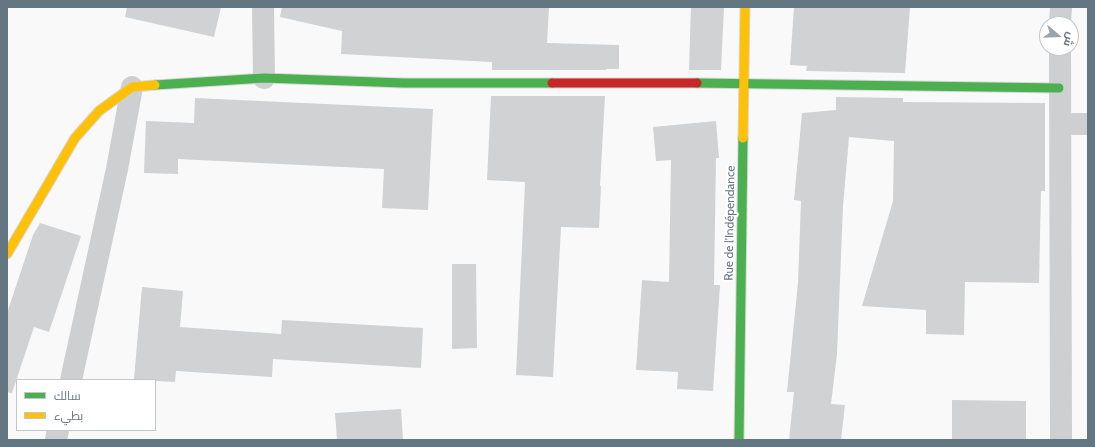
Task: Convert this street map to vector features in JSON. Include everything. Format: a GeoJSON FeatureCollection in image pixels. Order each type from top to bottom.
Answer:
{"type":"FeatureCollection","features":[{"type":"Feature","properties":{"kind":"street"},"geometry":{"type":"LineString","coordinates":[[263,7],[264,78]]}},
{"type":"Feature","properties":{"kind":"street","name":"Rue de l'Indépendance"},"geometry":{"type":"LineString","coordinates":[[739,440],[745,7]]}},
{"type":"Feature","properties":{"kind":"street"},"geometry":{"type":"LineString","coordinates":[[1060,56],[1061,440]]}},
{"type":"Feature","properties":{"kind":"street"},"geometry":{"type":"LineString","coordinates":[[7,254],[75,138],[99,111],[132,87],[264,78],[404,83],[744,83],[1059,88]]}},
{"type":"Feature","properties":{"kind":"street"},"geometry":{"type":"LineString","coordinates":[[71,379],[118,169],[132,87]]}},
{"type":"Feature","properties":{"kind":"street"},"geometry":{"type":"LineString","coordinates":[[1061,124],[1088,124]]}},
{"type":"Feature","properties":{"kind":"building"},"geometry":{"type":"Polygon","coordinates":[[[127,7],[221,7],[214,37],[125,17],[127,7]]]}},
{"type":"Feature","properties":{"kind":"building"},"geometry":{"type":"Polygon","coordinates":[[[282,7],[549,7],[547,43],[619,45],[619,69],[492,70],[492,62],[341,54],[342,31],[280,17],[282,7]]]}},
{"type":"Feature","properties":{"kind":"building"},"geometry":{"type":"Polygon","coordinates":[[[691,7],[724,7],[721,70],[689,70],[691,7]]]}},
{"type":"Feature","properties":{"kind":"building"},"geometry":{"type":"Polygon","coordinates":[[[794,7],[910,7],[905,73],[806,71],[807,66],[790,65],[794,7]]]}},
{"type":"Feature","properties":{"kind":"building"},"geometry":{"type":"Polygon","coordinates":[[[491,96],[605,96],[599,228],[561,227],[553,377],[516,375],[525,182],[487,180],[491,96]]]}},
{"type":"Feature","properties":{"kind":"building"},"geometry":{"type":"Polygon","coordinates":[[[836,97],[903,98],[903,102],[1045,103],[1045,191],[1041,191],[1039,283],[965,282],[964,335],[926,334],[926,310],[862,306],[893,201],[894,141],[849,137],[843,206],[837,354],[831,404],[845,405],[841,440],[789,440],[794,392],[787,392],[798,283],[801,201],[794,200],[802,113],[836,110],[836,97]]]}},
{"type":"Feature","properties":{"kind":"building"},"geometry":{"type":"Polygon","coordinates":[[[195,98],[433,109],[428,210],[382,208],[384,169],[178,159],[178,174],[144,173],[146,121],[194,123],[195,98]]]}},
{"type":"Feature","properties":{"kind":"building"},"geometry":{"type":"Polygon","coordinates":[[[716,121],[719,158],[716,158],[714,285],[720,285],[713,391],[677,389],[678,372],[636,370],[642,280],[669,282],[671,160],[656,161],[653,127],[716,121]]]}},
{"type":"Feature","properties":{"kind":"building"},"geometry":{"type":"Polygon","coordinates":[[[40,223],[81,236],[49,332],[34,327],[12,393],[7,392],[7,313],[33,235],[40,223]]]}},
{"type":"Feature","properties":{"kind":"building"},"geometry":{"type":"Polygon","coordinates":[[[452,264],[476,264],[477,348],[452,349],[452,264]]]}},
{"type":"Feature","properties":{"kind":"building"},"geometry":{"type":"Polygon","coordinates":[[[142,287],[183,291],[180,327],[281,334],[282,320],[423,328],[421,368],[273,359],[272,377],[176,371],[175,382],[156,381],[156,379],[134,379],[142,287]]]}},
{"type":"Feature","properties":{"kind":"building"},"geometry":{"type":"Polygon","coordinates":[[[952,400],[1026,401],[1026,440],[952,440],[952,400]]]}},
{"type":"Feature","properties":{"kind":"building"},"geometry":{"type":"Polygon","coordinates":[[[401,409],[403,440],[337,440],[335,413],[401,409]]]}},
{"type":"Feature","properties":{"kind":"traffic: fast"},"geometry":{"type":"LineString","coordinates":[[155,85],[264,78],[404,83],[552,83]]}},
{"type":"Feature","properties":{"kind":"traffic: fast"},"geometry":{"type":"LineString","coordinates":[[697,83],[1059,88]]}},
{"type":"Feature","properties":{"kind":"traffic: fast"},"geometry":{"type":"LineString","coordinates":[[739,440],[743,138]]}},
{"type":"Feature","properties":{"kind":"traffic: slow"},"geometry":{"type":"LineString","coordinates":[[743,138],[745,7]]}},
{"type":"Feature","properties":{"kind":"traffic: slow"},"geometry":{"type":"LineString","coordinates":[[7,254],[75,138],[99,111],[132,87],[155,85]]}},
{"type":"Feature","properties":{"kind":"traffic: jam"},"geometry":{"type":"LineString","coordinates":[[552,83],[697,83]]}}]}
